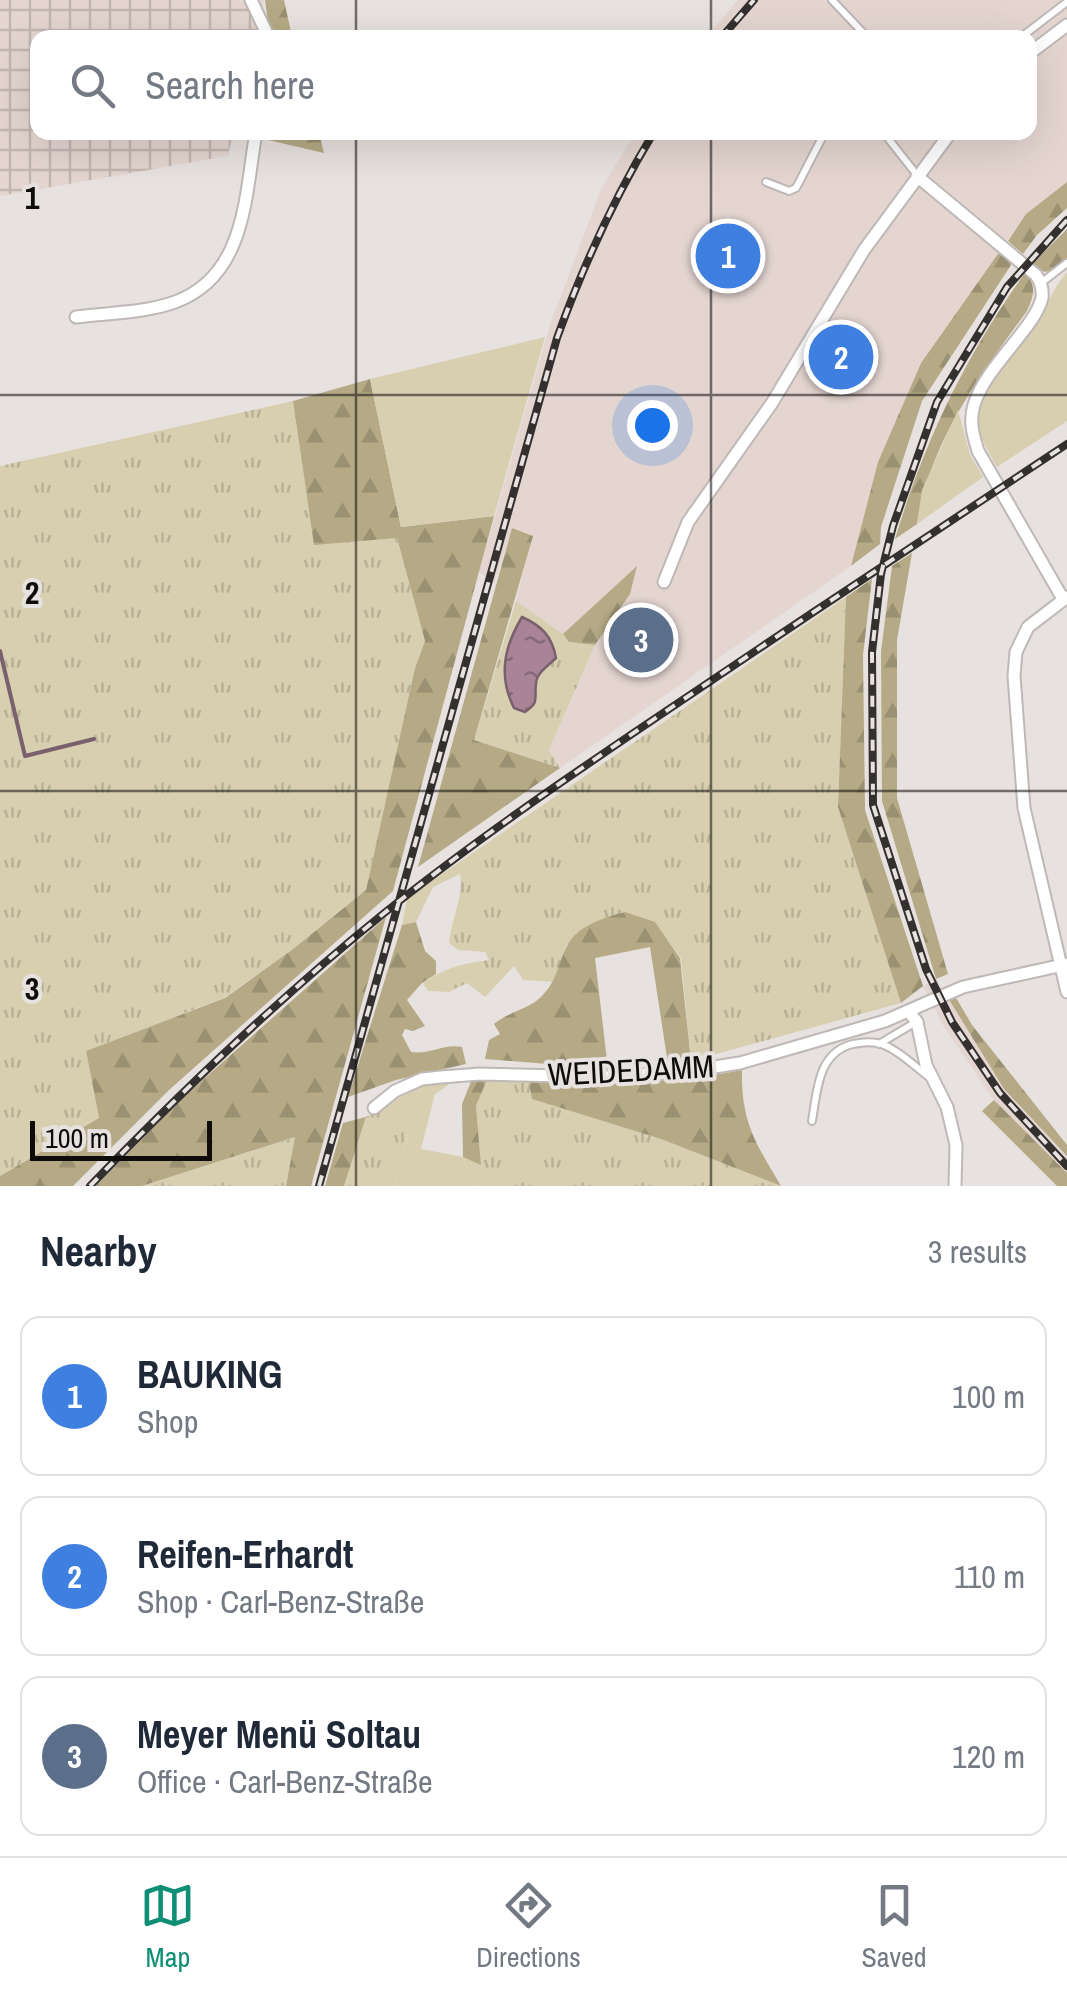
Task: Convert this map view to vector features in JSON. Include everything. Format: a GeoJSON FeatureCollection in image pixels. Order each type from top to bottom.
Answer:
{"type":"FeatureCollection","features":[{"type":"Feature","properties":{"kind":"street"},"geometry":{"type":"LineString","coordinates":[[252,0],[266,30]]}},
{"type":"Feature","properties":{"kind":"street"},"geometry":{"type":"LineString","coordinates":[[1037,49],[1067,25]]}},
{"type":"Feature","properties":{"kind":"street"},"geometry":{"type":"LineString","coordinates":[[76,317],[172,304],[200,291],[223,268],[238,236],[255,140]]}},
{"type":"Feature","properties":{"kind":"street"},"geometry":{"type":"LineString","coordinates":[[664,582],[688,522],[772,403],[864,250],[945,140]]}},
{"type":"Feature","properties":{"kind":"street"},"geometry":{"type":"LineString","coordinates":[[918,176],[1042,283],[1042,299],[1034,313],[980,390],[971,428],[978,451],[1065,598],[1037,617],[1020,639],[1014,676],[1024,808],[1067,992]]}},
{"type":"Feature","properties":{"kind":"street","name":"WEIDEDAMM"},"geometry":{"type":"LineString","coordinates":[[374,1108],[395,1091],[441,1077],[606,1077],[683,1072],[740,1063],[913,1017],[944,994],[1063,965]]}},
{"type":"Feature","properties":{"kind":"street"},"geometry":{"type":"LineString","coordinates":[[913,1017],[926,1066],[947,1107],[956,1145],[955,1186]]}},
{"type":"Feature","properties":{"kind":"lane"},"geometry":{"type":"LineString","coordinates":[[832,0],[860,30]]}},
{"type":"Feature","properties":{"kind":"lane"},"geometry":{"type":"LineString","coordinates":[[1030,30],[1067,2]]}},
{"type":"Feature","properties":{"kind":"lane"},"geometry":{"type":"LineString","coordinates":[[766,182],[789,191],[796,188],[820,140]]}},
{"type":"Feature","properties":{"kind":"lane"},"geometry":{"type":"LineString","coordinates":[[889,140],[918,176]]}},
{"type":"Feature","properties":{"kind":"lane"},"geometry":{"type":"LineString","coordinates":[[1042,283],[1067,263]]}},
{"type":"Feature","properties":{"kind":"lane"},"geometry":{"type":"LineString","coordinates":[[879,1044],[913,1017]]}},
{"type":"Feature","properties":{"kind":"lane"},"geometry":{"type":"LineString","coordinates":[[812,1121],[819,1081],[830,1055],[854,1044],[879,1044],[934,1081]]}},
{"type":"Feature","properties":{"kind":"shaded area"},"geometry":{"type":"Polygon","coordinates":[[[0,0],[264,0],[257,30],[30,30],[30,140],[231,140],[228,156],[0,196],[0,0]]]}},
{"type":"Feature","properties":{"kind":"shaded area"},"geometry":{"type":"Polygon","coordinates":[[[738,0],[1067,0],[1067,182],[1026,214],[921,363],[878,462],[851,566],[560,768],[549,751],[595,645],[630,594],[636,568],[563,634],[516,601],[532,536],[512,529],[494,583],[479,572],[550,325],[601,189],[631,140],[1037,140],[1037,30],[712,30],[738,0]]]}},
{"type":"Feature","properties":{"kind":"shaded area"},"geometry":{"type":"Polygon","coordinates":[[[936,979],[1004,1089],[1067,1156],[1067,1173],[994,1100],[944,1027],[923,986],[936,979]]]}},
{"type":"Feature","properties":{"kind":"green space"},"geometry":{"type":"Polygon","coordinates":[[[265,0],[284,0],[290,30],[269,30],[265,0]]]}},
{"type":"Feature","properties":{"kind":"green space"},"geometry":{"type":"Polygon","coordinates":[[[268,140],[321,140],[324,153],[268,140]]]}},
{"type":"Feature","properties":{"kind":"green space"},"geometry":{"type":"Polygon","coordinates":[[[1067,182],[1067,208],[1037,235],[1023,254],[1008,241],[1026,214],[1067,182]]]}},
{"type":"Feature","properties":{"kind":"green space"},"geometry":{"type":"Polygon","coordinates":[[[1067,229],[1067,258],[1056,270],[1044,272],[1033,263],[1067,229]]]}},
{"type":"Feature","properties":{"kind":"green space"},"geometry":{"type":"Polygon","coordinates":[[[1000,251],[1013,262],[922,401],[881,527],[880,544],[851,566],[878,462],[921,363],[1000,251]]]}},
{"type":"Feature","properties":{"kind":"green space"},"geometry":{"type":"Polygon","coordinates":[[[1067,272],[1067,421],[997,467],[980,430],[983,397],[997,370],[1034,324],[1067,272]]]}},
{"type":"Feature","properties":{"kind":"green space"},"geometry":{"type":"Polygon","coordinates":[[[1025,273],[1033,291],[1027,311],[975,385],[945,438],[923,494],[917,524],[895,539],[919,468],[949,400],[1025,273]]]}},
{"type":"Feature","properties":{"kind":"green space"},"geometry":{"type":"Polygon","coordinates":[[[545,337],[494,516],[401,527],[370,379],[545,337]]]}},
{"type":"Feature","properties":{"kind":"green space"},"geometry":{"type":"Polygon","coordinates":[[[370,379],[401,527],[494,516],[393,891],[169,1090],[73,1186],[0,1186],[0,1176],[99,1118],[86,1051],[225,998],[366,890],[415,668],[425,641],[397,538],[314,545],[293,401],[370,379]]]}},
{"type":"Feature","properties":{"kind":"green space"},"geometry":{"type":"Polygon","coordinates":[[[293,401],[314,544],[397,538],[425,641],[415,668],[366,890],[224,998],[86,1051],[99,1118],[0,1176],[0,466],[293,401]]]}},
{"type":"Feature","properties":{"kind":"green space"},"geometry":{"type":"Polygon","coordinates":[[[958,410],[970,455],[983,477],[917,524],[922,490],[958,410]]]}},
{"type":"Feature","properties":{"kind":"green space"},"geometry":{"type":"Polygon","coordinates":[[[512,528],[533,536],[474,740],[560,768],[418,867],[512,528]]]}},
{"type":"Feature","properties":{"kind":"green space"},"geometry":{"type":"Polygon","coordinates":[[[912,553],[897,640],[897,798],[948,974],[936,979],[882,801],[881,651],[892,566],[912,553]]]}},
{"type":"Feature","properties":{"kind":"green space"},"geometry":{"type":"Polygon","coordinates":[[[637,566],[630,594],[595,645],[569,642],[563,634],[637,566]]]}},
{"type":"Feature","properties":{"kind":"green space"},"geometry":{"type":"Polygon","coordinates":[[[872,579],[863,655],[865,810],[923,986],[901,1003],[838,807],[846,597],[872,579]]]}},
{"type":"Feature","properties":{"kind":"green space"},"geometry":{"type":"Polygon","coordinates":[[[846,597],[838,807],[901,1003],[691,1061],[681,958],[654,922],[567,944],[555,982],[523,980],[514,966],[485,997],[467,983],[449,992],[428,991],[423,983],[440,973],[489,960],[485,952],[458,950],[449,943],[460,874],[433,887],[416,922],[402,925],[407,898],[846,597]]]}},
{"type":"Feature","properties":{"kind":"green space"},"geometry":{"type":"Polygon","coordinates":[[[516,601],[569,642],[595,645],[549,750],[560,768],[474,740],[516,601]]]}},
{"type":"Feature","properties":{"kind":"green space"},"geometry":{"type":"Polygon","coordinates":[[[625,912],[655,922],[680,958],[691,1061],[668,1064],[650,947],[595,958],[608,1069],[485,1059],[489,1040],[500,1034],[494,1024],[541,997],[576,934],[599,920],[625,912]]]}},
{"type":"Feature","properties":{"kind":"green space"},"geometry":{"type":"Polygon","coordinates":[[[386,917],[311,1186],[286,1186],[295,1137],[142,1186],[96,1186],[179,1101],[386,917]]]}},
{"type":"Feature","properties":{"kind":"green space"},"geometry":{"type":"Polygon","coordinates":[[[416,922],[425,951],[436,961],[436,974],[407,1000],[425,1026],[413,1031],[405,1029],[402,1035],[411,1052],[462,1047],[466,1064],[396,1080],[348,1097],[402,925],[416,922]]]}},
{"type":"Feature","properties":{"kind":"green space"},"geometry":{"type":"Polygon","coordinates":[[[955,996],[972,1025],[1067,1145],[1067,1156],[1004,1089],[948,998],[955,996]]]}},
{"type":"Feature","properties":{"kind":"green space"},"geometry":{"type":"Polygon","coordinates":[[[742,1070],[747,1119],[781,1186],[661,1139],[532,1099],[529,1082],[636,1082],[742,1070]]]}},
{"type":"Feature","properties":{"kind":"green space"},"geometry":{"type":"Polygon","coordinates":[[[449,1079],[448,1085],[435,1094],[421,1149],[463,1157],[473,1186],[394,1186],[421,1085],[449,1079]]]}},
{"type":"Feature","properties":{"kind":"green space"},"geometry":{"type":"Polygon","coordinates":[[[472,1079],[487,1080],[476,1106],[481,1165],[463,1157],[462,1104],[472,1079]]]}},
{"type":"Feature","properties":{"kind":"green space"},"geometry":{"type":"Polygon","coordinates":[[[487,1080],[529,1082],[533,1099],[661,1139],[781,1186],[473,1186],[463,1157],[481,1164],[476,1106],[487,1080]]]}},
{"type":"Feature","properties":{"kind":"green space"},"geometry":{"type":"Polygon","coordinates":[[[421,1085],[394,1186],[344,1186],[366,1117],[421,1085]]]}},
{"type":"Feature","properties":{"kind":"green space"},"geometry":{"type":"Polygon","coordinates":[[[994,1100],[1067,1173],[1067,1186],[1057,1186],[982,1111],[994,1100]]]}},
{"type":"Feature","properties":{"kind":"green space"},"geometry":{"type":"Polygon","coordinates":[[[366,1117],[344,1186],[325,1186],[343,1123],[366,1117]]]}},
{"type":"Feature","properties":{"kind":"green space"},"geometry":{"type":"Polygon","coordinates":[[[296,1137],[286,1186],[142,1186],[296,1137]]]}},
{"type":"Feature","properties":{"kind":"water"},"geometry":{"type":"Polygon","coordinates":[[[522,617],[545,633],[556,658],[538,676],[535,703],[525,712],[514,708],[505,673],[507,651],[522,617]]]}},
{"type":"Feature","properties":{"kind":"waterway"},"geometry":{"type":"LineString","coordinates":[[0,651],[25,756],[94,739]]}},
{"type":"Feature","properties":{"kind":"railway"},"geometry":{"type":"LineString","coordinates":[[728,30],[754,0]]}},
{"type":"Feature","properties":{"kind":"railway"},"geometry":{"type":"LineString","coordinates":[[319,1186],[557,338],[600,233],[650,140]]}},
{"type":"Feature","properties":{"kind":"railway"},"geometry":{"type":"LineString","coordinates":[[1067,220],[1007,287],[937,402],[893,526],[881,574],[872,652],[873,805],[926,969],[952,1022],[1000,1093],[1067,1166]]}},
{"type":"Feature","properties":{"kind":"railway"},"geometry":{"type":"LineString","coordinates":[[90,1186],[269,1012],[419,885],[607,751],[1067,444]]}},
{"type":"Feature","properties":{"kind":"place","name":"BAUKING"},"geometry":{"type":"Point","coordinates":[728,256]}},
{"type":"Feature","properties":{"kind":"place","name":"Reifen-Erhardt"},"geometry":{"type":"Point","coordinates":[841,357]}},
{"type":"Feature","properties":{"kind":"place","name":"Meyer Menü Soltau"},"geometry":{"type":"Point","coordinates":[641,640]}}]}
